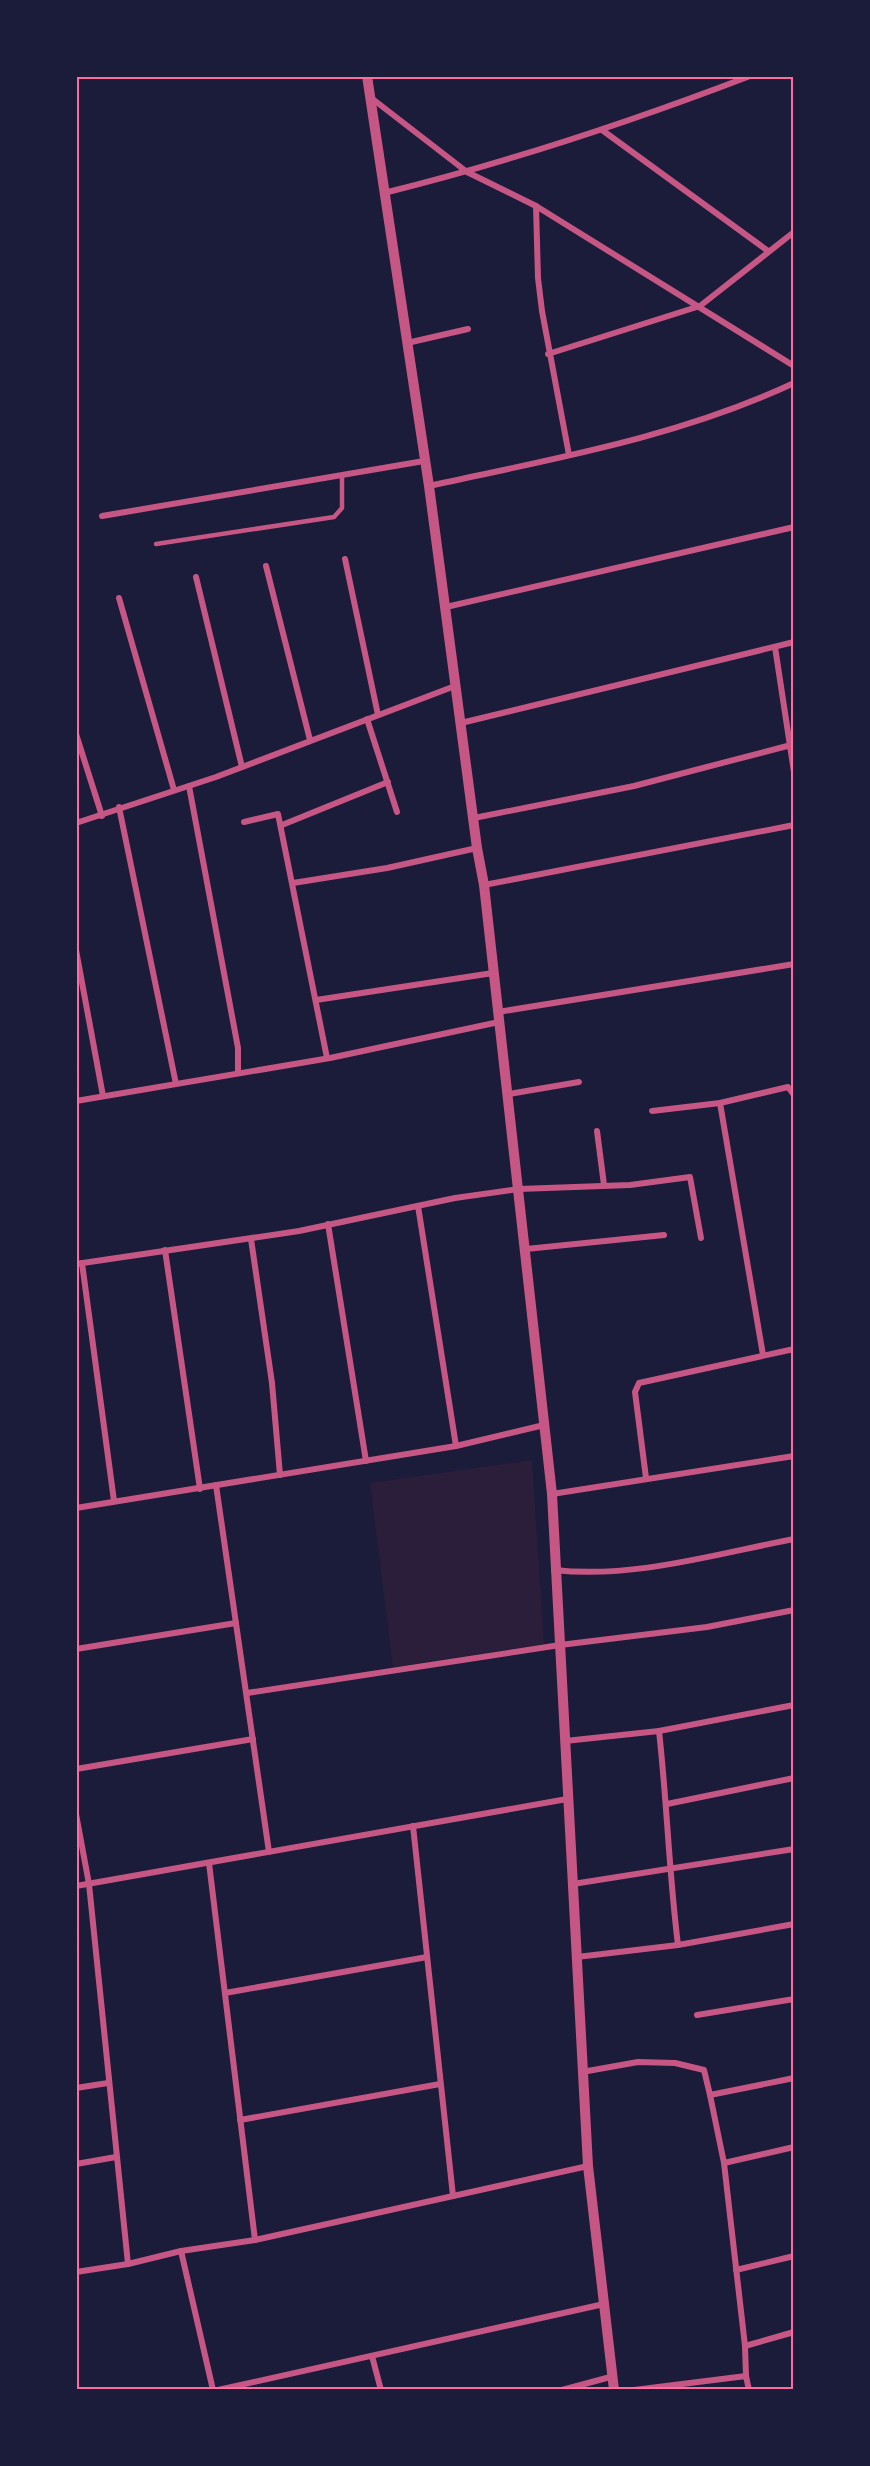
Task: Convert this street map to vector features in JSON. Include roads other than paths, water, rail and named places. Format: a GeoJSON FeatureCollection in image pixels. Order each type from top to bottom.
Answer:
{"type":"FeatureCollection","features":[{"type":"Feature","properties":{"kind":"street"},"geometry":{"type":"LineString","coordinates":[[367,76],[429,486],[477,848],[484,885],[526,1249],[552,1494],[554,1570],[588,2166],[614,2390]]}},
{"type":"Feature","properties":{"kind":"street"},"geometry":{"type":"LineString","coordinates":[[384,193],[467,172],[602,130],[750,76]]}},
{"type":"Feature","properties":{"kind":"street"},"geometry":{"type":"LineString","coordinates":[[370,96],[467,172],[536,206],[793,365]]}},
{"type":"Feature","properties":{"kind":"street"},"geometry":{"type":"LineString","coordinates":[[602,130],[768,251]]}},
{"type":"Feature","properties":{"kind":"street"},"geometry":{"type":"LineString","coordinates":[[536,206],[538,278],[548,354],[569,455]]}},
{"type":"Feature","properties":{"kind":"street"},"geometry":{"type":"LineString","coordinates":[[548,354],[700,306],[794,232]]}},
{"type":"Feature","properties":{"kind":"street"},"geometry":{"type":"LineString","coordinates":[[407,344],[468,329]]}},
{"type":"Feature","properties":{"kind":"street"},"geometry":{"type":"LineString","coordinates":[[429,486],[569,455],[717,415],[794,383]]}},
{"type":"Feature","properties":{"kind":"street"},"geometry":{"type":"LineString","coordinates":[[102,516],[424,461]]}},
{"type":"Feature","properties":{"kind":"street"},"geometry":{"type":"LineString","coordinates":[[446,607],[794,527]]}},
{"type":"Feature","properties":{"kind":"street"},"geometry":{"type":"LineString","coordinates":[[345,559],[378,715]]}},
{"type":"Feature","properties":{"kind":"street"},"geometry":{"type":"LineString","coordinates":[[266,566],[310,740]]}},
{"type":"Feature","properties":{"kind":"street"},"geometry":{"type":"LineString","coordinates":[[196,577],[242,767]]}},
{"type":"Feature","properties":{"kind":"street"},"geometry":{"type":"LineString","coordinates":[[119,598],[174,790]]}},
{"type":"Feature","properties":{"kind":"street"},"geometry":{"type":"LineString","coordinates":[[461,723],[794,642]]}},
{"type":"Feature","properties":{"kind":"street"},"geometry":{"type":"LineString","coordinates":[[775,647],[794,772]]}},
{"type":"Feature","properties":{"kind":"street"},"geometry":{"type":"LineString","coordinates":[[76,823],[242,767],[455,686]]}},
{"type":"Feature","properties":{"kind":"street"},"geometry":{"type":"LineString","coordinates":[[367,719],[397,812]]}},
{"type":"Feature","properties":{"kind":"street"},"geometry":{"type":"LineString","coordinates":[[76,734],[102,816]]}},
{"type":"Feature","properties":{"kind":"street"},"geometry":{"type":"LineString","coordinates":[[474,818],[634,786],[791,745]]}},
{"type":"Feature","properties":{"kind":"street"},"geometry":{"type":"LineString","coordinates":[[282,825],[388,782]]}},
{"type":"Feature","properties":{"kind":"street"},"geometry":{"type":"LineString","coordinates":[[189,786],[238,1048],[238,1072]]}},
{"type":"Feature","properties":{"kind":"street"},"geometry":{"type":"LineString","coordinates":[[119,807],[176,1084]]}},
{"type":"Feature","properties":{"kind":"street"},"geometry":{"type":"LineString","coordinates":[[244,822],[278,814],[282,825],[327,1058]]}},
{"type":"Feature","properties":{"kind":"street"},"geometry":{"type":"LineString","coordinates":[[484,885],[794,825]]}},
{"type":"Feature","properties":{"kind":"street"},"geometry":{"type":"LineString","coordinates":[[293,883],[387,868],[477,848]]}},
{"type":"Feature","properties":{"kind":"street"},"geometry":{"type":"LineString","coordinates":[[76,950],[103,1096]]}},
{"type":"Feature","properties":{"kind":"street"},"geometry":{"type":"LineString","coordinates":[[76,1101],[327,1058],[499,1017],[794,964]]}},
{"type":"Feature","properties":{"kind":"street"},"geometry":{"type":"LineString","coordinates":[[316,1000],[493,973]]}},
{"type":"Feature","properties":{"kind":"street"},"geometry":{"type":"LineString","coordinates":[[509,1094],[579,1082]]}},
{"type":"Feature","properties":{"kind":"street"},"geometry":{"type":"LineString","coordinates":[[652,1111],[720,1103],[788,1087],[794,1095]]}},
{"type":"Feature","properties":{"kind":"street"},"geometry":{"type":"LineString","coordinates":[[720,1103],[763,1355]]}},
{"type":"Feature","properties":{"kind":"street"},"geometry":{"type":"LineString","coordinates":[[597,1131],[604,1185]]}},
{"type":"Feature","properties":{"kind":"street"},"geometry":{"type":"LineString","coordinates":[[114,1501],[79,1263],[251,1239],[418,1206],[519,1189],[630,1185],[690,1177],[701,1238]]}},
{"type":"Feature","properties":{"kind":"street"},"geometry":{"type":"LineString","coordinates":[[418,1206],[456,1446]]}},
{"type":"Feature","properties":{"kind":"street"},"geometry":{"type":"LineString","coordinates":[[328,1224],[366,1461]]}},
{"type":"Feature","properties":{"kind":"street"},"geometry":{"type":"LineString","coordinates":[[526,1249],[664,1234]]}},
{"type":"Feature","properties":{"kind":"street"},"geometry":{"type":"LineString","coordinates":[[251,1239],[272,1383],[280,1475]]}},
{"type":"Feature","properties":{"kind":"street"},"geometry":{"type":"LineString","coordinates":[[165,1250],[200,1489]]}},
{"type":"Feature","properties":{"kind":"street"},"geometry":{"type":"LineString","coordinates":[[646,1478],[635,1392],[639,1383],[794,1349]]}},
{"type":"Feature","properties":{"kind":"street"},"geometry":{"type":"LineString","coordinates":[[76,1508],[456,1446],[544,1425]]}},
{"type":"Feature","properties":{"kind":"street"},"geometry":{"type":"LineString","coordinates":[[552,1494],[794,1456]]}},
{"type":"Feature","properties":{"kind":"street"},"geometry":{"type":"LineString","coordinates":[[216,1485],[269,1852]]}},
{"type":"Feature","properties":{"kind":"street"},"geometry":{"type":"LineString","coordinates":[[554,1570],[584,1574],[647,1568],[794,1539]]}},
{"type":"Feature","properties":{"kind":"street"},"geometry":{"type":"LineString","coordinates":[[247,1693],[560,1645],[707,1627],[794,1610]]}},
{"type":"Feature","properties":{"kind":"street"},"geometry":{"type":"LineString","coordinates":[[76,1649],[236,1623]]}},
{"type":"Feature","properties":{"kind":"street"},"geometry":{"type":"LineString","coordinates":[[564,1741],[659,1731],[794,1705]]}},
{"type":"Feature","properties":{"kind":"street"},"geometry":{"type":"LineString","coordinates":[[659,1731],[667,1804],[669,1871],[678,1945]]}},
{"type":"Feature","properties":{"kind":"street"},"geometry":{"type":"LineString","coordinates":[[76,1769],[253,1739]]}},
{"type":"Feature","properties":{"kind":"street"},"geometry":{"type":"LineString","coordinates":[[667,1804],[794,1778]]}},
{"type":"Feature","properties":{"kind":"street"},"geometry":{"type":"LineString","coordinates":[[76,1886],[567,1799]]}},
{"type":"Feature","properties":{"kind":"street"},"geometry":{"type":"LineString","coordinates":[[76,1814],[89,1884],[128,2264]]}},
{"type":"Feature","properties":{"kind":"street"},"geometry":{"type":"LineString","coordinates":[[413,1826],[453,2196]]}},
{"type":"Feature","properties":{"kind":"street"},"geometry":{"type":"LineString","coordinates":[[573,1884],[669,1871],[794,1849]]}},
{"type":"Feature","properties":{"kind":"street"},"geometry":{"type":"LineString","coordinates":[[209,1863],[255,2240]]}},
{"type":"Feature","properties":{"kind":"street"},"geometry":{"type":"LineString","coordinates":[[577,1957],[678,1945],[794,1924]]}},
{"type":"Feature","properties":{"kind":"street"},"geometry":{"type":"LineString","coordinates":[[225,1993],[427,1957]]}},
{"type":"Feature","properties":{"kind":"street"},"geometry":{"type":"LineString","coordinates":[[697,2015],[794,1999]]}},
{"type":"Feature","properties":{"kind":"street"},"geometry":{"type":"LineString","coordinates":[[582,2072],[638,2062],[675,2063],[704,2070],[724,2163],[749,2390]]}},
{"type":"Feature","properties":{"kind":"street"},"geometry":{"type":"LineString","coordinates":[[710,2095],[794,2078]]}},
{"type":"Feature","properties":{"kind":"street"},"geometry":{"type":"LineString","coordinates":[[76,2088],[108,2083]]}},
{"type":"Feature","properties":{"kind":"street"},"geometry":{"type":"LineString","coordinates":[[240,2121],[440,2084]]}},
{"type":"Feature","properties":{"kind":"street"},"geometry":{"type":"LineString","coordinates":[[724,2163],[794,2146]]}},
{"type":"Feature","properties":{"kind":"street"},"geometry":{"type":"LineString","coordinates":[[76,2164],[116,2157]]}},
{"type":"Feature","properties":{"kind":"street"},"geometry":{"type":"LineString","coordinates":[[76,2272],[128,2264],[182,2251],[255,2240],[588,2166]]}},
{"type":"Feature","properties":{"kind":"street"},"geometry":{"type":"LineString","coordinates":[[182,2251],[213,2390]]}},
{"type":"Feature","properties":{"kind":"street"},"geometry":{"type":"LineString","coordinates":[[736,2270],[794,2256]]}},
{"type":"Feature","properties":{"kind":"street"},"geometry":{"type":"LineString","coordinates":[[218,2390],[604,2304]]}},
{"type":"Feature","properties":{"kind":"street"},"geometry":{"type":"LineString","coordinates":[[744,2346],[794,2332]]}},
{"type":"Feature","properties":{"kind":"street"},"geometry":{"type":"LineString","coordinates":[[372,2356],[381,2390]]}},
{"type":"Feature","properties":{"kind":"street"},"geometry":{"type":"LineString","coordinates":[[562,2390],[614,2375]]}},
{"type":"Feature","properties":{"kind":"street"},"geometry":{"type":"LineString","coordinates":[[634,2390],[746,2376]]}},
{"type":"Feature","properties":{"kind":"lane"},"geometry":{"type":"LineString","coordinates":[[156,544],[334,517],[342,507],[342,475]]}}]}
